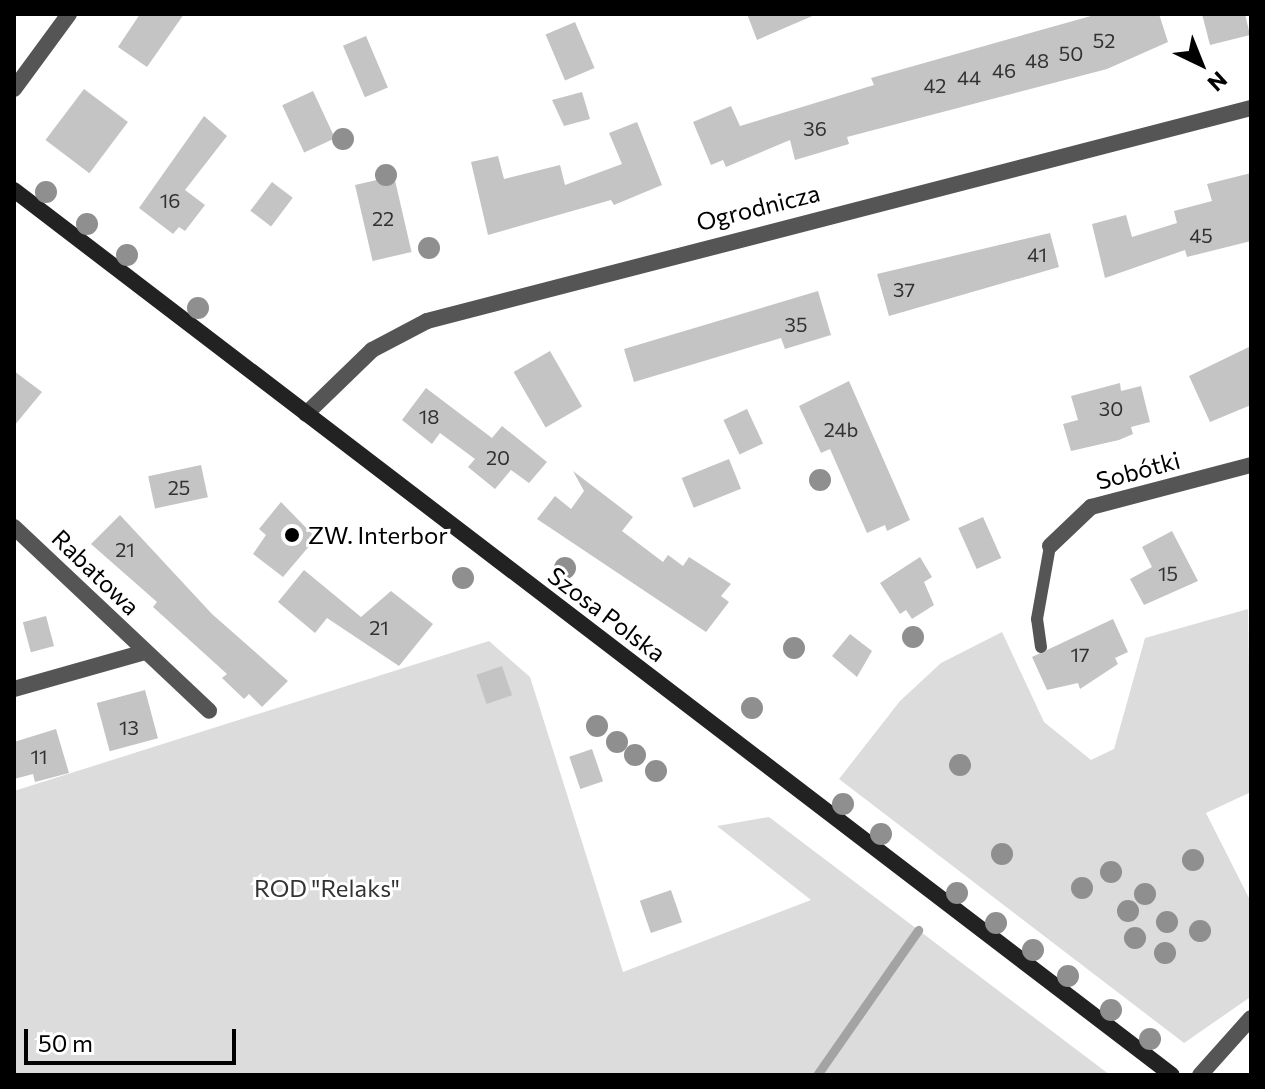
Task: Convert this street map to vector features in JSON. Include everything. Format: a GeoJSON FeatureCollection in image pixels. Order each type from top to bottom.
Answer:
{"type":"FeatureCollection","features":[{"type":"Feature","properties":{"kind":"street"},"geometry":{"type":"LineString","coordinates":[[14,89],[69,14]]}},
{"type":"Feature","properties":{"kind":"street","name":"Ogrodnicza"},"geometry":{"type":"LineString","coordinates":[[306,414],[372,350],[427,321],[1251,108]]}},
{"type":"Feature","properties":{"kind":"street","name":"Szosa Polska"},"geometry":{"type":"LineString","coordinates":[[14,190],[1172,1075]]}},
{"type":"Feature","properties":{"kind":"street","name":"Sobótki"},"geometry":{"type":"LineString","coordinates":[[1050,546],[1091,507],[1251,465]]}},
{"type":"Feature","properties":{"kind":"street","name":"Rabatowa"},"geometry":{"type":"LineString","coordinates":[[14,527],[209,711]]}},
{"type":"Feature","properties":{"kind":"street","name":"Rabatowa"},"geometry":{"type":"LineString","coordinates":[[14,689],[145,652]]}},
{"type":"Feature","properties":{"kind":"street"},"geometry":{"type":"LineString","coordinates":[[1200,1075],[1251,1018]]}},
{"type":"Feature","properties":{"kind":"lane"},"geometry":{"type":"LineString","coordinates":[[1041,647],[1037,619],[1050,546]]}},
{"type":"Feature","properties":{"kind":"green space"},"geometry":{"type":"Polygon","coordinates":[[[1248,609],[1251,792],[1206,813],[1251,902],[1249,998],[1184,1043],[839,779],[900,701],[941,663],[1002,632],[1044,722],[1091,760],[1114,749],[1145,638],[1248,609]]]}},
{"type":"Feature","properties":{"kind":"green space","name":"ROD \"Relaks\""},"geometry":{"type":"Polygon","coordinates":[[[489,641],[530,677],[623,972],[811,900],[717,826],[769,817],[1110,1075],[14,1075],[14,791],[489,641]]]}},
{"type":"Feature","properties":{"kind":"building"},"geometry":{"type":"Polygon","coordinates":[[[140,14],[184,14],[147,67],[118,47],[140,14]]]}},
{"type":"Feature","properties":{"kind":"building"},"geometry":{"type":"Polygon","coordinates":[[[747,14],[817,14],[757,40],[747,14]]]}},
{"type":"Feature","properties":{"kind":"building"},"geometry":{"type":"Polygon","coordinates":[[[1098,14],[1159,14],[1168,42],[1107,69],[847,137],[849,144],[795,160],[790,140],[726,167],[723,160],[711,165],[693,122],[731,106],[740,126],[874,85],[871,78],[1098,14]]]}},
{"type":"Feature","properties":{"kind":"building"},"geometry":{"type":"Polygon","coordinates":[[[1202,14],[1245,14],[1250,35],[1210,45],[1202,14]]]}},
{"type":"Feature","properties":{"kind":"building"},"geometry":{"type":"Polygon","coordinates":[[[575,22],[595,68],[565,81],[546,35],[575,22]]]}},
{"type":"Feature","properties":{"kind":"building"},"geometry":{"type":"Polygon","coordinates":[[[366,36],[388,88],[365,97],[343,46],[366,36]]]}},
{"type":"Feature","properties":{"kind":"building"},"geometry":{"type":"Polygon","coordinates":[[[84,89],[128,122],[89,173],[45,140],[84,89]]]}},
{"type":"Feature","properties":{"kind":"building"},"geometry":{"type":"Polygon","coordinates":[[[313,91],[335,138],[304,152],[282,105],[313,91]]]}},
{"type":"Feature","properties":{"kind":"building"},"geometry":{"type":"Polygon","coordinates":[[[582,92],[590,119],[564,126],[552,100],[582,92]]]}},
{"type":"Feature","properties":{"kind":"building"},"geometry":{"type":"Polygon","coordinates":[[[204,116],[227,136],[185,190],[205,205],[185,231],[179,227],[173,234],[139,208],[204,116]]]}},
{"type":"Feature","properties":{"kind":"building"},"geometry":{"type":"Polygon","coordinates":[[[637,122],[662,185],[614,205],[611,200],[488,235],[471,162],[498,156],[504,179],[560,165],[565,185],[622,164],[609,133],[637,122]]]}},
{"type":"Feature","properties":{"kind":"building"},"geometry":{"type":"Polygon","coordinates":[[[1251,173],[1251,241],[1187,257],[1185,250],[1105,278],[1092,224],[1126,215],[1132,237],[1177,223],[1174,211],[1212,201],[1207,184],[1251,173]]]}},
{"type":"Feature","properties":{"kind":"building"},"geometry":{"type":"Polygon","coordinates":[[[394,176],[412,252],[373,261],[355,185],[394,176]]]}},
{"type":"Feature","properties":{"kind":"building"},"geometry":{"type":"Polygon","coordinates":[[[272,182],[293,198],[271,226],[250,211],[272,182]]]}},
{"type":"Feature","properties":{"kind":"building"},"geometry":{"type":"Polygon","coordinates":[[[1050,233],[1059,267],[889,316],[877,274],[1050,233]]]}},
{"type":"Feature","properties":{"kind":"building"},"geometry":{"type":"Polygon","coordinates":[[[818,291],[831,335],[785,349],[781,338],[634,382],[624,349],[818,291]]]}},
{"type":"Feature","properties":{"kind":"building"},"geometry":{"type":"Polygon","coordinates":[[[1251,346],[1251,405],[1210,422],[1189,376],[1251,346]]]}},
{"type":"Feature","properties":{"kind":"building"},"geometry":{"type":"Polygon","coordinates":[[[550,351],[582,406],[546,427],[514,372],[550,351]]]}},
{"type":"Feature","properties":{"kind":"building"},"geometry":{"type":"Polygon","coordinates":[[[14,371],[42,392],[14,426],[14,371]]]}},
{"type":"Feature","properties":{"kind":"building"},"geometry":{"type":"Polygon","coordinates":[[[849,381],[910,520],[887,531],[885,525],[867,533],[830,449],[821,453],[799,406],[849,381]]]}},
{"type":"Feature","properties":{"kind":"building"},"geometry":{"type":"Polygon","coordinates":[[[1120,383],[1121,391],[1141,386],[1150,422],[1131,427],[1133,434],[1119,440],[1071,451],[1063,424],[1078,420],[1071,396],[1120,383]]]}},
{"type":"Feature","properties":{"kind":"building"},"geometry":{"type":"Polygon","coordinates":[[[426,388],[492,438],[502,426],[547,462],[529,483],[511,470],[495,489],[468,467],[475,459],[440,433],[432,444],[402,420],[426,388]]]}},
{"type":"Feature","properties":{"kind":"building"},"geometry":{"type":"Polygon","coordinates":[[[747,409],[763,443],[739,454],[723,420],[747,409]]]}},
{"type":"Feature","properties":{"kind":"building"},"geometry":{"type":"Polygon","coordinates":[[[729,459],[741,489],[694,508],[682,478],[729,459]]]}},
{"type":"Feature","properties":{"kind":"building"},"geometry":{"type":"Polygon","coordinates":[[[201,465],[208,497],[155,509],[148,476],[201,465]]]}},
{"type":"Feature","properties":{"kind":"building"},"geometry":{"type":"Polygon","coordinates":[[[573,471],[633,517],[622,531],[663,562],[668,555],[683,566],[689,557],[731,584],[721,596],[729,602],[706,632],[537,519],[555,496],[571,509],[584,491],[573,471]]]}},
{"type":"Feature","properties":{"kind":"building"},"geometry":{"type":"Polygon","coordinates":[[[281,502],[316,538],[283,577],[253,554],[266,535],[259,529],[281,502]]]}},
{"type":"Feature","properties":{"kind":"building"},"geometry":{"type":"Polygon","coordinates":[[[120,515],[212,614],[288,681],[262,707],[249,694],[244,699],[222,678],[227,674],[153,607],[157,602],[91,544],[120,515]]]}},
{"type":"Feature","properties":{"kind":"building"},"geometry":{"type":"Polygon","coordinates":[[[983,517],[1001,558],[977,569],[958,528],[983,517]]]}},
{"type":"Feature","properties":{"kind":"building"},"geometry":{"type":"Polygon","coordinates":[[[1172,531],[1198,581],[1144,605],[1130,579],[1152,567],[1142,547],[1172,531]]]}},
{"type":"Feature","properties":{"kind":"building"},"geometry":{"type":"Polygon","coordinates":[[[920,557],[932,577],[924,582],[934,605],[912,619],[906,610],[900,614],[880,583],[920,557]]]}},
{"type":"Feature","properties":{"kind":"building"},"geometry":{"type":"Polygon","coordinates":[[[304,570],[361,617],[391,591],[433,624],[399,666],[327,618],[315,633],[278,602],[304,570]]]}},
{"type":"Feature","properties":{"kind":"building"},"geometry":{"type":"Polygon","coordinates":[[[46,616],[54,646],[31,652],[23,622],[46,616]]]}},
{"type":"Feature","properties":{"kind":"building"},"geometry":{"type":"Polygon","coordinates":[[[1113,619],[1128,652],[1115,658],[1118,664],[1080,689],[1078,683],[1047,690],[1032,657],[1113,619]]]}},
{"type":"Feature","properties":{"kind":"building"},"geometry":{"type":"Polygon","coordinates":[[[850,634],[872,651],[857,677],[832,656],[850,634]]]}},
{"type":"Feature","properties":{"kind":"building"},"geometry":{"type":"Polygon","coordinates":[[[502,666],[512,695],[487,704],[476,675],[502,666]]]}},
{"type":"Feature","properties":{"kind":"building"},"geometry":{"type":"Polygon","coordinates":[[[145,690],[158,738],[110,751],[97,703],[145,690]]]}},
{"type":"Feature","properties":{"kind":"building"},"geometry":{"type":"Polygon","coordinates":[[[56,729],[69,773],[35,782],[33,774],[14,779],[14,742],[56,729]]]}},
{"type":"Feature","properties":{"kind":"building"},"geometry":{"type":"Polygon","coordinates":[[[592,749],[603,781],[580,789],[569,757],[592,749]]]}},
{"type":"Feature","properties":{"kind":"building"},"geometry":{"type":"Polygon","coordinates":[[[671,890],[682,922],[651,933],[640,901],[671,890]]]}},
{"type":"Feature","properties":{"kind":"waterway"},"geometry":{"type":"LineString","coordinates":[[817,1075],[918,930]]}},
{"type":"Feature","properties":{"kind":"place","name":"ZW. Interbor"},"geometry":{"type":"Point","coordinates":[292,535]}}]}
